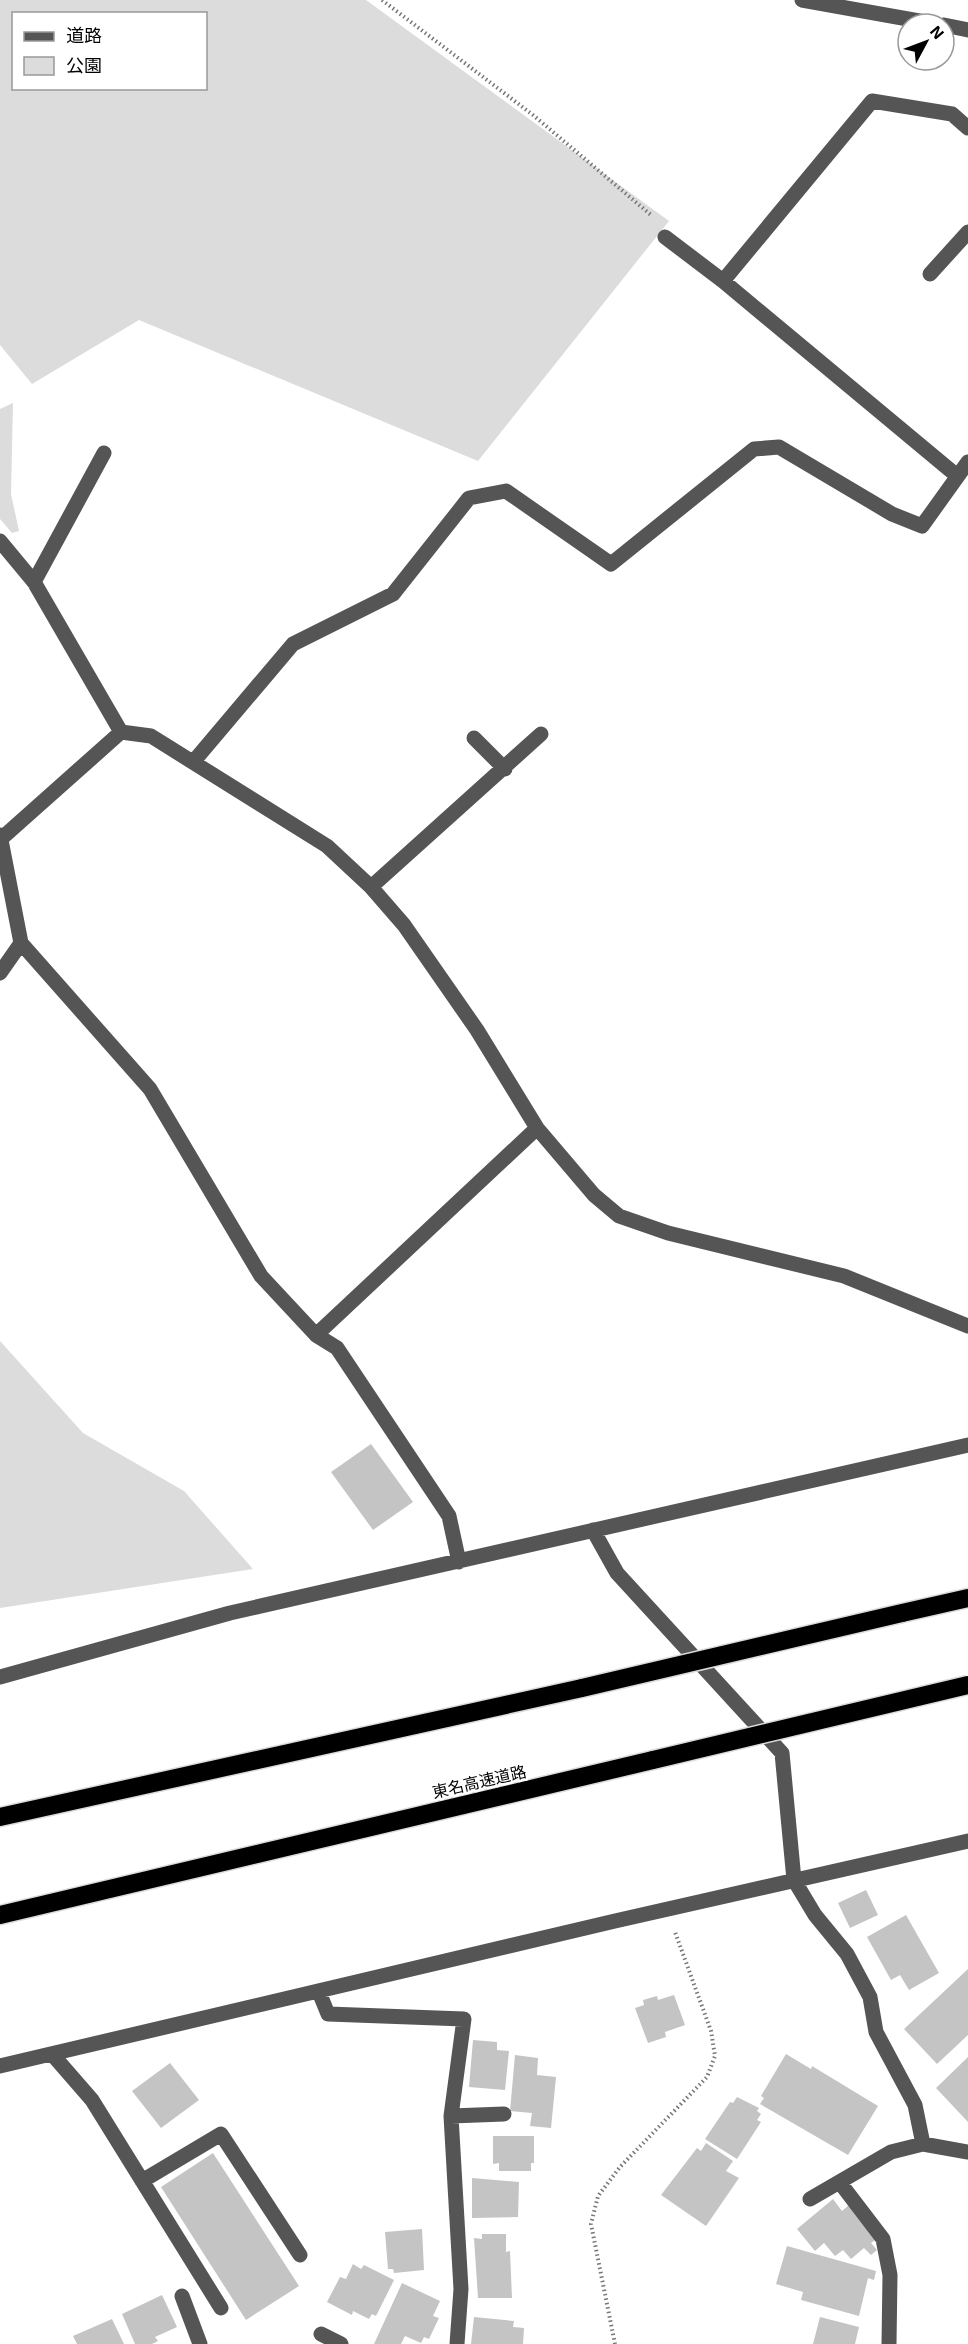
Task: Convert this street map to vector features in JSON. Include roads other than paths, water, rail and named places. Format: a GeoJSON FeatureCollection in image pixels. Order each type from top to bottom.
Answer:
{"type":"FeatureCollection","features":[{"type":"Feature","properties":{"kind":"highway"},"geometry":{"type":"LineString","coordinates":[[0,1817],[582,1688],[968,1598]]}},
{"type":"Feature","properties":{"kind":"highway","name":"東名高速道路"},"geometry":{"type":"LineString","coordinates":[[0,1915],[968,1685]]}},
{"type":"Feature","properties":{"kind":"street"},"geometry":{"type":"LineString","coordinates":[[802,0],[896,17]]}},
{"type":"Feature","properties":{"kind":"street"},"geometry":{"type":"LineString","coordinates":[[723,280],[872,101],[952,114],[968,128]]}},
{"type":"Feature","properties":{"kind":"street"},"geometry":{"type":"LineString","coordinates":[[930,274],[968,231]]}},
{"type":"Feature","properties":{"kind":"street"},"geometry":{"type":"LineString","coordinates":[[665,237],[723,280],[956,475]]}},
{"type":"Feature","properties":{"kind":"street"},"geometry":{"type":"LineString","coordinates":[[194,761],[293,644],[393,594],[469,498],[506,491],[611,564],[754,449],[779,447],[892,514],[922,526],[956,475],[968,462]]}},
{"type":"Feature","properties":{"kind":"street"},"geometry":{"type":"LineString","coordinates":[[34,582],[104,453]]}},
{"type":"Feature","properties":{"kind":"street"},"geometry":{"type":"LineString","coordinates":[[0,541],[34,582],[121,732]]}},
{"type":"Feature","properties":{"kind":"street"},"geometry":{"type":"LineString","coordinates":[[459,1562],[449,1516],[337,1348],[316,1335],[261,1276],[150,1089],[21,943],[1,836],[121,732],[151,736],[194,761],[327,846],[371,887],[404,925],[477,1030],[537,1128],[594,1195],[619,1216],[668,1233],[844,1276],[968,1326]]}},
{"type":"Feature","properties":{"kind":"street"},"geometry":{"type":"LineString","coordinates":[[371,887],[541,734]]}},
{"type":"Feature","properties":{"kind":"street"},"geometry":{"type":"LineString","coordinates":[[474,738],[505,768]]}},
{"type":"Feature","properties":{"kind":"street"},"geometry":{"type":"LineString","coordinates":[[0,973],[21,943]]}},
{"type":"Feature","properties":{"kind":"street"},"geometry":{"type":"LineString","coordinates":[[316,1335],[537,1128]]}},
{"type":"Feature","properties":{"kind":"street"},"geometry":{"type":"LineString","coordinates":[[0,1677],[230,1613],[968,1445]]}},
{"type":"Feature","properties":{"kind":"street"},"geometry":{"type":"LineString","coordinates":[[593,1530],[617,1573],[782,1753],[794,1880],[815,1915],[847,1953],[870,1997],[876,2032],[915,2105],[923,2144]]}},
{"type":"Feature","properties":{"kind":"street"},"geometry":{"type":"LineString","coordinates":[[0,2066],[667,1909],[968,1841]]}},
{"type":"Feature","properties":{"kind":"street"},"geometry":{"type":"LineString","coordinates":[[319,1992],[328,2014],[464,2019],[451,2116],[461,2289],[458,2344]]}},
{"type":"Feature","properties":{"kind":"street"},"geometry":{"type":"LineString","coordinates":[[52,2054],[92,2100],[221,2308]]}},
{"type":"Feature","properties":{"kind":"street"},"geometry":{"type":"LineString","coordinates":[[451,2116],[504,2114]]}},
{"type":"Feature","properties":{"kind":"street"},"geometry":{"type":"LineString","coordinates":[[142,2181],[221,2134],[300,2254]]}},
{"type":"Feature","properties":{"kind":"street"},"geometry":{"type":"LineString","coordinates":[[810,2199],[841,2184],[891,2152],[923,2144],[968,2152]]}},
{"type":"Feature","properties":{"kind":"street"},"geometry":{"type":"LineString","coordinates":[[841,2184],[883,2239],[890,2275],[888,2344]]}},
{"type":"Feature","properties":{"kind":"street"},"geometry":{"type":"LineString","coordinates":[[182,2296],[200,2344]]}},
{"type":"Feature","properties":{"kind":"street"},"geometry":{"type":"LineString","coordinates":[[321,2334],[341,2344]]}}]}
